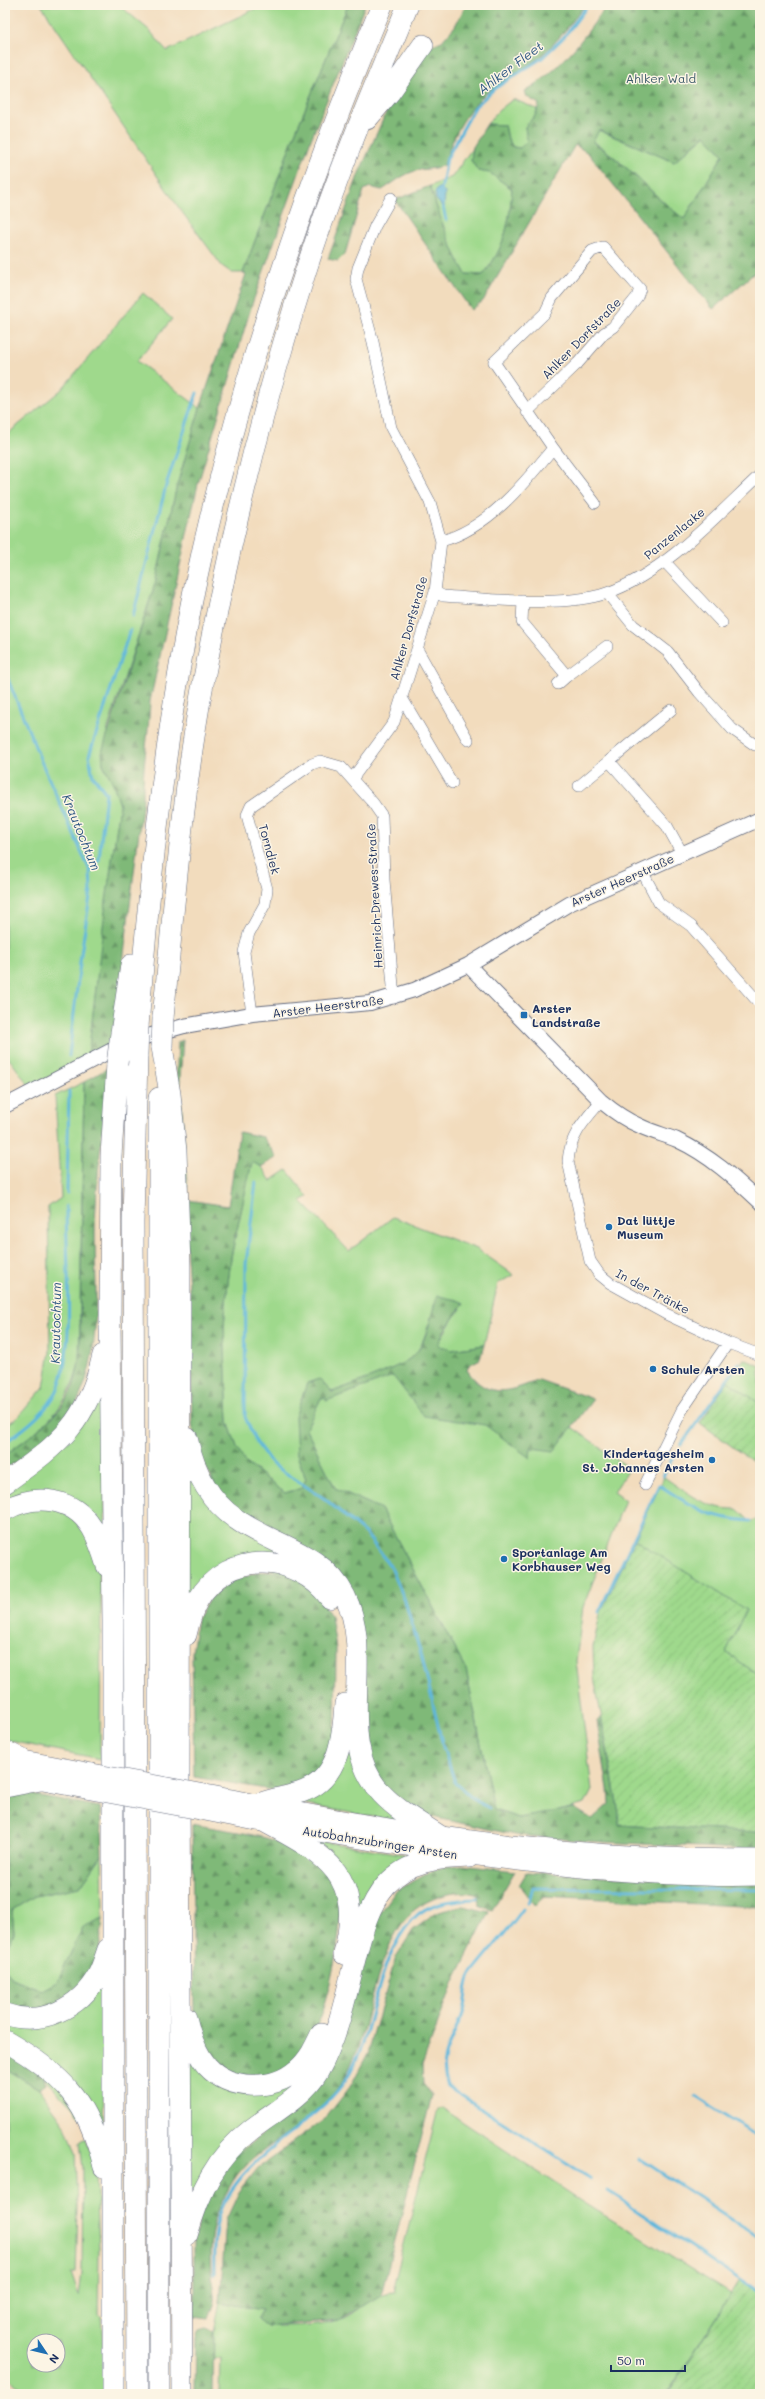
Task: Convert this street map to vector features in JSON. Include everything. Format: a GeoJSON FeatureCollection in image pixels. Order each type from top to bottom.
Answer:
{"type":"FeatureCollection","features":[{"type":"Feature","properties":{"kind":"highway"},"geometry":{"type":"LineString","coordinates":[[113,2394],[112,1580],[110,1323],[111,1156],[117,1064],[130,1030],[146,919],[158,808],[176,687],[194,590],[218,487],[283,262],[334,123],[382,5]]}},
{"type":"Feature","properties":{"kind":"highway"},"geometry":{"type":"LineString","coordinates":[[159,2394],[157,1224],[163,1018],[183,813],[201,692],[222,587],[242,494],[279,360],[306,269],[357,131],[408,5]]}},
{"type":"Feature","properties":{"kind":"highway"},"geometry":{"type":"LineString","coordinates":[[357,131],[390,92],[423,45]]}},
{"type":"Feature","properties":{"kind":"highway"},"geometry":{"type":"LineString","coordinates":[[130,1030],[137,1055],[133,1222],[137,2394]]}},
{"type":"Feature","properties":{"kind":"highway"},"geometry":{"type":"LineString","coordinates":[[162,1047],[170,1094],[176,1151],[180,1266],[179,1670],[182,2394]]}},
{"type":"Feature","properties":{"kind":"highway"},"geometry":{"type":"LineString","coordinates":[[5,1483],[47,1452],[78,1421],[98,1379],[110,1323]]}},
{"type":"Feature","properties":{"kind":"highway"},"geometry":{"type":"LineString","coordinates":[[180,1405],[193,1462],[203,1483],[217,1503],[235,1519],[312,1558],[326,1571],[345,1596],[357,1630],[357,1729],[360,1753],[365,1767],[382,1794],[404,1813],[440,1836]]}},
{"type":"Feature","properties":{"kind":"highway"},"geometry":{"type":"LineString","coordinates":[[5,1510],[16,1504],[42,1499],[62,1503],[76,1512],[92,1528],[112,1580]]}},
{"type":"Feature","properties":{"kind":"highway"},"geometry":{"type":"LineString","coordinates":[[179,1670],[191,1613],[208,1587],[229,1571],[245,1566],[268,1562],[286,1565],[308,1575],[322,1588],[335,1606],[346,1649],[344,1723],[337,1758],[318,1783],[263,1813],[318,1852],[335,1868],[346,1890],[350,1914],[348,1938],[327,2018],[317,2045],[297,2070],[285,2078],[258,2086],[235,2082],[217,2074],[200,2055],[189,2030],[180,1997]]}},
{"type":"Feature","properties":{"kind":"highway","name":"Autobahnzubringer Arsten"},"geometry":{"type":"LineString","coordinates":[[10,1756],[92,1781],[263,1813],[469,1857],[527,1855],[760,1859]]}},
{"type":"Feature","properties":{"kind":"highway","name":"Autobahnzubringer Arsten"},"geometry":{"type":"LineString","coordinates":[[5,1774],[40,1780],[92,1781]]}},
{"type":"Feature","properties":{"kind":"highway"},"geometry":{"type":"LineString","coordinates":[[5,1787],[40,1780]]}},
{"type":"Feature","properties":{"kind":"highway","name":"Autobahnzubringer Arsten"},"geometry":{"type":"LineString","coordinates":[[263,1813],[440,1836],[527,1855],[622,1872],[760,1876]]}},
{"type":"Feature","properties":{"kind":"highway"},"geometry":{"type":"LineString","coordinates":[[181,2255],[200,2194],[224,2155],[250,2130],[304,2089],[317,2074],[333,2040],[361,1937],[377,1898],[386,1885],[410,1867],[436,1858],[469,1857]]}},
{"type":"Feature","properties":{"kind":"highway"},"geometry":{"type":"LineString","coordinates":[[5,2014],[27,2018],[51,2016],[69,2007],[82,1996],[98,1976],[112,1940]]}},
{"type":"Feature","properties":{"kind":"highway"},"geometry":{"type":"LineString","coordinates":[[5,2041],[30,2055],[63,2081],[79,2101],[99,2144],[112,2198]]}},
{"type":"Feature","properties":{"kind":"street","name":"Ahlker Dorfstraße"},"geometry":{"type":"LineString","coordinates":[[352,779],[394,722],[434,592],[441,541],[430,502],[391,428],[373,342],[356,279],[358,268],[390,198]]}},
{"type":"Feature","properties":{"kind":"street","name":"Ahlker Dorfstraße"},"geometry":{"type":"LineString","coordinates":[[527,412],[578,363],[604,333],[613,327],[637,297],[640,289],[603,247],[592,251],[552,298],[546,314],[494,362],[527,412],[595,503]]}},
{"type":"Feature","properties":{"kind":"street"},"geometry":{"type":"LineString","coordinates":[[441,541],[460,536],[517,492],[553,448]]}},
{"type":"Feature","properties":{"kind":"street","name":"Panzenlaake"},"geometry":{"type":"LineString","coordinates":[[434,592],[443,596],[524,601],[567,600],[606,593],[664,562],[760,475]]}},
{"type":"Feature","properties":{"kind":"street"},"geometry":{"type":"LineString","coordinates":[[664,562],[722,623]]}},
{"type":"Feature","properties":{"kind":"street"},"geometry":{"type":"LineString","coordinates":[[606,593],[633,625],[668,652],[703,697],[732,729],[755,745]]}},
{"type":"Feature","properties":{"kind":"street"},"geometry":{"type":"LineString","coordinates":[[524,601],[522,622],[567,676]]}},
{"type":"Feature","properties":{"kind":"street"},"geometry":{"type":"LineString","coordinates":[[558,684],[607,646]]}},
{"type":"Feature","properties":{"kind":"street"},"geometry":{"type":"LineString","coordinates":[[417,648],[468,740]]}},
{"type":"Feature","properties":{"kind":"street","name":"Ahlker Dorfstraße"},"geometry":{"type":"LineString","coordinates":[[402,698],[452,783]]}},
{"type":"Feature","properties":{"kind":"street"},"geometry":{"type":"LineString","coordinates":[[579,786],[671,710]]}},
{"type":"Feature","properties":{"kind":"street","name":"Torndiek"},"geometry":{"type":"LineString","coordinates":[[252,1014],[244,952],[249,934],[265,904],[267,889],[247,815],[251,806],[312,764],[320,761],[341,767],[352,779]]}},
{"type":"Feature","properties":{"kind":"street","name":"Arster Heerstraße"},"geometry":{"type":"LineString","coordinates":[[609,761],[666,826],[682,852]]}},
{"type":"Feature","properties":{"kind":"street","name":"Heinrich-Drewes-Straße"},"geometry":{"type":"LineString","coordinates":[[352,779],[382,816],[384,880],[394,998]]}},
{"type":"Feature","properties":{"kind":"street","name":"Arster Heerstraße"},"geometry":{"type":"LineString","coordinates":[[5,1106],[110,1051],[148,1036],[184,1026],[252,1014],[357,1004],[394,998],[436,981],[468,965],[569,904],[682,852],[760,819]]}},
{"type":"Feature","properties":{"kind":"street"},"geometry":{"type":"LineString","coordinates":[[642,871],[659,903],[691,926],[760,1004]]}},
{"type":"Feature","properties":{"kind":"street"},"geometry":{"type":"LineString","coordinates":[[468,965],[601,1101],[633,1123],[677,1141],[706,1157],[736,1178],[760,1202]]}},
{"type":"Feature","properties":{"kind":"street","name":"In der Tränke"},"geometry":{"type":"LineString","coordinates":[[601,1101],[572,1139],[568,1161],[590,1261],[599,1274],[610,1283],[666,1314],[728,1343],[760,1355]]}},
{"type":"Feature","properties":{"kind":"street"},"geometry":{"type":"LineString","coordinates":[[645,1485],[682,1410],[728,1343]]}},
{"type":"Feature","properties":{"kind":"green space"},"geometry":{"type":"Polygon","coordinates":[[[41,5],[119,5],[149,30],[167,51],[263,5],[348,5],[294,136],[243,273],[232,273],[222,266],[179,208],[41,5]]]}},
{"type":"Feature","properties":{"kind":"green space"},"geometry":{"type":"Polygon","coordinates":[[[348,5],[365,5],[310,142],[252,304],[198,484],[150,701],[143,799],[113,1044],[88,1056],[106,901],[120,805],[113,783],[103,764],[102,752],[155,584],[177,485],[200,408],[246,274],[243,273],[294,136],[348,5]]]}},
{"type":"Feature","properties":{"kind":"green space"},"geometry":{"type":"Polygon","coordinates":[[[466,5],[585,5],[559,38],[541,56],[495,86],[469,111],[457,132],[444,165],[436,168],[412,172],[382,190],[370,187],[364,190],[345,254],[338,261],[328,259],[359,173],[389,106],[427,47],[442,41],[455,26],[466,5]]]}},
{"type":"Feature","properties":{"kind":"green space","name":"Ahlker Wald"},"geometry":{"type":"Polygon","coordinates":[[[607,5],[760,5],[760,268],[713,309],[588,153],[575,145],[483,301],[471,310],[395,200],[430,186],[450,242],[466,274],[483,275],[497,254],[505,234],[508,224],[512,189],[490,173],[478,171],[471,160],[473,147],[487,124],[505,125],[508,139],[513,147],[520,148],[527,141],[525,127],[536,114],[539,104],[527,97],[525,91],[538,83],[560,64],[607,5]],[[599,130],[593,142],[628,169],[672,210],[684,219],[723,155],[705,135],[674,162],[599,130]]]}},
{"type":"Feature","properties":{"kind":"green space"},"geometry":{"type":"Polygon","coordinates":[[[513,99],[537,109],[536,114],[525,127],[527,141],[520,148],[513,147],[508,139],[505,125],[487,124],[498,111],[513,99]]]}},
{"type":"Feature","properties":{"kind":"green space"},"geometry":{"type":"Polygon","coordinates":[[[598,130],[674,162],[706,135],[723,155],[684,219],[672,210],[617,159],[593,141],[598,130]]]}},
{"type":"Feature","properties":{"kind":"green space"},"geometry":{"type":"Polygon","coordinates":[[[473,147],[471,160],[478,171],[490,173],[512,189],[508,224],[505,234],[497,254],[483,275],[466,274],[441,220],[430,186],[452,177],[473,147]]]}},
{"type":"Feature","properties":{"kind":"green space"},"geometry":{"type":"Polygon","coordinates":[[[143,293],[172,319],[137,361],[200,408],[177,485],[155,584],[108,728],[103,764],[113,783],[120,805],[88,1056],[30,1087],[5,1053],[5,436],[61,390],[143,293]]]}},
{"type":"Feature","properties":{"kind":"green space"},"geometry":{"type":"Polygon","coordinates":[[[183,1040],[180,1079],[188,1200],[228,1206],[239,1132],[263,1137],[277,1157],[262,1167],[252,1162],[231,1257],[227,1292],[224,1326],[228,1422],[237,1447],[245,1462],[285,1493],[302,1488],[306,1479],[297,1455],[295,1417],[307,1383],[319,1379],[332,1392],[389,1370],[410,1358],[420,1348],[423,1341],[429,1326],[437,1295],[464,1303],[444,1331],[438,1345],[451,1350],[484,1345],[480,1359],[469,1365],[467,1370],[475,1380],[483,1386],[491,1390],[500,1391],[509,1390],[539,1380],[593,1399],[554,1451],[531,1448],[530,1458],[485,1425],[424,1416],[393,1376],[326,1401],[326,1398],[321,1398],[306,1429],[335,1488],[381,1509],[466,1669],[494,1810],[519,1818],[574,1808],[592,1819],[609,1804],[597,1721],[601,1718],[619,1813],[618,1825],[760,1832],[760,1850],[585,1841],[516,1835],[419,1814],[384,1786],[365,1745],[354,1600],[221,1496],[196,1449],[192,1422],[191,1319],[176,1087],[178,1042],[183,1040]]]}},
{"type":"Feature","properties":{"kind":"green space"},"geometry":{"type":"Polygon","coordinates":[[[110,1067],[97,1188],[95,1232],[96,1316],[94,1344],[89,1371],[80,1397],[66,1421],[45,1442],[5,1470],[5,1455],[35,1433],[53,1416],[68,1397],[75,1379],[80,1345],[84,1082],[110,1067]]]}},
{"type":"Feature","properties":{"kind":"green space"},"geometry":{"type":"Polygon","coordinates":[[[84,1082],[79,1363],[68,1394],[52,1416],[42,1426],[5,1455],[5,1426],[18,1417],[44,1387],[50,1352],[48,1207],[61,1198],[55,1096],[84,1082]]]}},
{"type":"Feature","properties":{"kind":"green space"},"geometry":{"type":"Polygon","coordinates":[[[252,1161],[262,1167],[271,1181],[287,1170],[308,1197],[301,1201],[349,1251],[393,1217],[477,1249],[514,1275],[498,1283],[484,1345],[451,1350],[437,1345],[454,1317],[461,1309],[437,1295],[423,1341],[416,1353],[410,1359],[377,1376],[332,1392],[321,1383],[297,1455],[306,1479],[302,1488],[285,1493],[245,1462],[237,1447],[228,1422],[224,1326],[227,1292],[231,1257],[252,1161]]]}},
{"type":"Feature","properties":{"kind":"green space"},"geometry":{"type":"Polygon","coordinates":[[[744,1359],[760,1366],[760,1404],[728,1381],[744,1359]]]}},
{"type":"Feature","properties":{"kind":"green space","name":"Sportanlage Am Korbhauser Weg"},"geometry":{"type":"Polygon","coordinates":[[[394,1374],[562,1420],[629,1468],[614,1492],[625,1500],[583,1607],[576,1661],[592,1790],[585,1804],[548,1814],[519,1818],[494,1810],[466,1669],[381,1509],[335,1488],[306,1429],[321,1398],[394,1374]]]}},
{"type":"Feature","properties":{"kind":"green space"},"geometry":{"type":"Polygon","coordinates":[[[728,1381],[760,1404],[760,1467],[700,1423],[728,1381]]]}},
{"type":"Feature","properties":{"kind":"green space"},"geometry":{"type":"Polygon","coordinates":[[[101,1382],[106,1541],[84,1511],[5,1503],[5,1488],[101,1382]]]}},
{"type":"Feature","properties":{"kind":"green space"},"geometry":{"type":"Polygon","coordinates":[[[185,1452],[270,1543],[340,1601],[402,1822],[290,1802],[343,1758],[351,1653],[341,1606],[253,1559],[186,1617],[185,1452]]]}},
{"type":"Feature","properties":{"kind":"green space"},"geometry":{"type":"Polygon","coordinates":[[[664,1477],[707,1504],[726,1509],[737,1509],[751,1522],[760,1518],[760,1676],[726,1652],[746,1610],[635,1540],[664,1477]]]}},
{"type":"Feature","properties":{"kind":"green space"},"geometry":{"type":"Polygon","coordinates":[[[55,1508],[71,1517],[87,1534],[97,1555],[101,1596],[100,1759],[5,1740],[5,1518],[16,1509],[55,1508]]]}},
{"type":"Feature","properties":{"kind":"green space"},"geometry":{"type":"Polygon","coordinates":[[[635,1540],[746,1610],[726,1652],[760,1676],[760,1832],[618,1825],[619,1813],[594,1677],[593,1647],[600,1614],[635,1540]]]}},
{"type":"Feature","properties":{"kind":"green space"},"geometry":{"type":"Polygon","coordinates":[[[259,1572],[279,1572],[303,1582],[318,1596],[331,1616],[336,1649],[335,1741],[317,1773],[299,1785],[272,1790],[194,1777],[192,1653],[197,1619],[210,1598],[230,1582],[259,1572]]]}},
{"type":"Feature","properties":{"kind":"green space"},"geometry":{"type":"Polygon","coordinates":[[[5,1793],[24,1793],[100,1807],[102,1855],[80,1887],[35,1896],[12,1910],[14,1933],[5,1952],[5,1793]]]}},
{"type":"Feature","properties":{"kind":"green space"},"geometry":{"type":"Polygon","coordinates":[[[192,1824],[240,1832],[273,1840],[303,1853],[329,1874],[334,1882],[339,1897],[340,1917],[334,1964],[322,2012],[315,2032],[305,2051],[274,2077],[241,2076],[231,2074],[224,2070],[217,2065],[206,2049],[196,2022],[194,2015],[192,1824]]]}},
{"type":"Feature","properties":{"kind":"green space"},"geometry":{"type":"Polygon","coordinates":[[[312,1840],[415,1856],[387,1877],[322,2055],[188,2212],[186,2036],[329,2032],[353,1942],[312,1840]]]}},
{"type":"Feature","properties":{"kind":"green space"},"geometry":{"type":"Polygon","coordinates":[[[102,1855],[103,1918],[70,1955],[57,1982],[42,1990],[12,1978],[5,1969],[5,1952],[14,1933],[12,1910],[35,1896],[80,1887],[102,1855]]]}},
{"type":"Feature","properties":{"kind":"green space"},"geometry":{"type":"Polygon","coordinates":[[[461,1865],[515,1871],[492,1910],[479,1905],[478,1895],[460,1892],[441,1896],[415,1909],[397,1931],[387,1950],[354,2058],[336,2091],[325,2103],[299,2125],[246,2165],[237,2175],[222,2201],[211,2234],[210,2264],[215,2301],[209,2318],[194,2316],[194,2242],[200,2213],[224,2166],[274,2123],[363,1965],[378,1916],[395,1892],[423,1875],[443,1867],[461,1865]]]}},
{"type":"Feature","properties":{"kind":"green space"},"geometry":{"type":"Polygon","coordinates":[[[527,1872],[760,1884],[760,1907],[544,1896],[535,1906],[519,1885],[527,1872]]]}},
{"type":"Feature","properties":{"kind":"green space"},"geometry":{"type":"Polygon","coordinates":[[[463,1906],[489,1912],[454,1981],[422,2065],[423,2084],[432,2095],[381,2295],[339,2320],[267,2326],[258,2319],[262,2310],[220,2302],[226,2220],[239,2192],[258,2168],[325,2119],[350,2087],[368,2053],[396,1957],[413,1930],[438,1912],[463,1906]]]}},
{"type":"Feature","properties":{"kind":"green space"},"geometry":{"type":"Polygon","coordinates":[[[103,1918],[98,1960],[90,1980],[47,2012],[5,2008],[5,1969],[12,1978],[42,1990],[57,1982],[83,1927],[103,1918]]]}},
{"type":"Feature","properties":{"kind":"green space"},"geometry":{"type":"Polygon","coordinates":[[[106,1966],[103,2140],[5,2036],[5,2020],[106,1966]]]}},
{"type":"Feature","properties":{"kind":"green space"},"geometry":{"type":"Polygon","coordinates":[[[5,2049],[42,2074],[46,2084],[39,2089],[5,2068],[5,2049]]]}},
{"type":"Feature","properties":{"kind":"green space"},"geometry":{"type":"Polygon","coordinates":[[[5,2068],[39,2089],[67,2128],[76,2153],[78,2208],[76,2273],[71,2273],[79,2296],[82,2273],[83,2169],[80,2142],[86,2138],[96,2172],[99,2249],[98,2315],[101,2316],[107,2394],[28,2394],[5,2374],[5,2068]]]}},
{"type":"Feature","properties":{"kind":"green space"},"geometry":{"type":"Polygon","coordinates":[[[442,2108],[583,2202],[731,2294],[667,2394],[220,2394],[221,2359],[213,2359],[214,2331],[220,2302],[263,2310],[267,2326],[303,2325],[339,2320],[353,2313],[378,2296],[395,2292],[394,2284],[438,2109],[442,2108]]]}},
{"type":"Feature","properties":{"kind":"green space"},"geometry":{"type":"Polygon","coordinates":[[[740,2280],[760,2294],[760,2394],[668,2394],[740,2280]]]}},
{"type":"Feature","properties":{"kind":"green space"},"geometry":{"type":"Polygon","coordinates":[[[206,2328],[214,2331],[213,2394],[195,2394],[196,2339],[199,2330],[206,2328]]]}},
{"type":"Feature","properties":{"kind":"water"},"geometry":{"type":"Polygon","coordinates":[[[439,187],[445,192],[444,209],[436,199],[435,192],[439,187]]]}},
{"type":"Feature","properties":{"kind":"waterway","name":"Ahlker Fleet"},"geometry":{"type":"LineString","coordinates":[[441,191],[447,158],[475,107],[494,89],[542,58],[564,37],[588,5]]}},
{"type":"Feature","properties":{"kind":"waterway","name":"Ahlker Fleet"},"geometry":{"type":"LineString","coordinates":[[443,206],[446,220]]}},
{"type":"Feature","properties":{"kind":"waterway"},"geometry":{"type":"LineString","coordinates":[[133,616],[167,482],[197,393]]}},
{"type":"Feature","properties":{"kind":"waterway"},"geometry":{"type":"LineString","coordinates":[[90,872],[99,860],[106,793],[93,776],[89,756],[130,630]]}},
{"type":"Feature","properties":{"kind":"waterway","name":"Krautochtum"},"geometry":{"type":"LineString","coordinates":[[5,672],[41,761],[90,871],[91,890],[81,954],[69,1056]]}},
{"type":"Feature","properties":{"kind":"waterway","name":"Krautochtum"},"geometry":{"type":"LineString","coordinates":[[67,1193],[69,1091]]}},
{"type":"Feature","properties":{"kind":"waterway"},"geometry":{"type":"LineString","coordinates":[[256,1182],[246,1264],[245,1417],[256,1442],[272,1464],[325,1499],[366,1534],[391,1567],[405,1601],[423,1661],[443,1747],[455,1782],[473,1799],[489,1808]]}},
{"type":"Feature","properties":{"kind":"waterway","name":"Krautochtum"},"geometry":{"type":"LineString","coordinates":[[5,1442],[20,1432],[47,1406],[57,1391],[63,1373],[66,1352],[69,1301],[66,1206]]}},
{"type":"Feature","properties":{"kind":"waterway"},"geometry":{"type":"LineString","coordinates":[[681,1445],[739,1363]]}},
{"type":"Feature","properties":{"kind":"waterway"},"geometry":{"type":"LineString","coordinates":[[663,1476],[675,1453]]}},
{"type":"Feature","properties":{"kind":"waterway"},"geometry":{"type":"LineString","coordinates":[[599,1612],[659,1485],[681,1500],[712,1515],[736,1520],[751,1521]]}},
{"type":"Feature","properties":{"kind":"waterway"},"geometry":{"type":"LineString","coordinates":[[528,1903],[533,1888],[760,1890]]}},
{"type":"Feature","properties":{"kind":"waterway"},"geometry":{"type":"LineString","coordinates":[[214,2274],[215,2234],[219,2216],[226,2200],[246,2172],[324,2104],[346,2079],[356,2060],[364,2039],[382,1976],[390,1955],[400,1936],[413,1919],[427,1908],[451,1901],[477,1899]]}},
{"type":"Feature","properties":{"kind":"waterway"},"geometry":{"type":"LineString","coordinates":[[523,1909],[469,1978],[460,2020],[445,2056],[443,2066],[444,2076],[447,2086],[590,2179]]}},
{"type":"Feature","properties":{"kind":"waterway"},"geometry":{"type":"LineString","coordinates":[[696,2097],[760,2137]]}},
{"type":"Feature","properties":{"kind":"waterway"},"geometry":{"type":"LineString","coordinates":[[639,2158],[760,2238]]}},
{"type":"Feature","properties":{"kind":"waterway"},"geometry":{"type":"LineString","coordinates":[[607,2191],[760,2293]]}},
{"type":"Feature","properties":{"kind":"place","name":"Arster Landstraße"},"geometry":{"type":"Point","coordinates":[524,1015]}},
{"type":"Feature","properties":{"kind":"place","name":"Dat lüttje Museum"},"geometry":{"type":"Point","coordinates":[609,1227]}},
{"type":"Feature","properties":{"kind":"place","name":"Schule Arsten"},"geometry":{"type":"Point","coordinates":[653,1369]}},
{"type":"Feature","properties":{"kind":"place","name":"Kindertagesheim St. Johannes Arsten"},"geometry":{"type":"Point","coordinates":[712,1460]}},
{"type":"Feature","properties":{"kind":"place","name":"Sportanlage Am Korbhauser Weg"},"geometry":{"type":"Point","coordinates":[504,1559]}}]}
